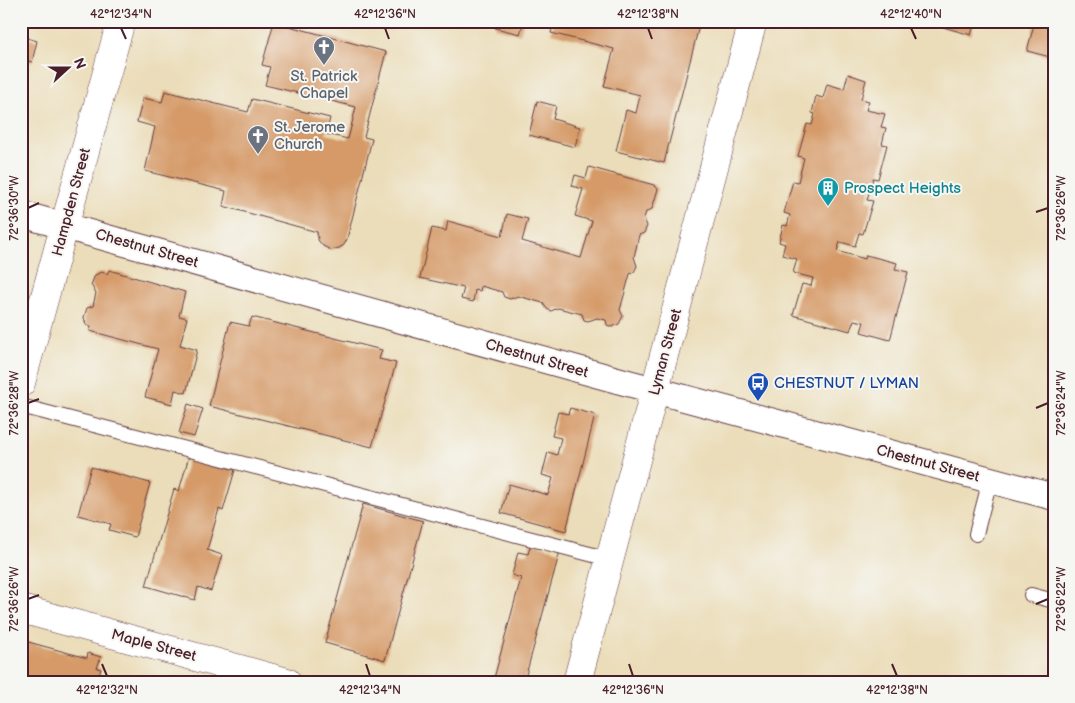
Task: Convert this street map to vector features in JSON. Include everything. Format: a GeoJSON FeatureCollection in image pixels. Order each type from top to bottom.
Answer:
{"type":"FeatureCollection","features":[{"type":"Feature","properties":{"kind":"main road","name":"Hampden Street"},"geometry":{"type":"LineString","coordinates":[[21,383],[120,21]]}},
{"type":"Feature","properties":{"kind":"main road","name":"Lyman Street"},"geometry":{"type":"LineString","coordinates":[[577,682],[753,21]]}},
{"type":"Feature","properties":{"kind":"main road","name":"Maple Street"},"geometry":{"type":"LineString","coordinates":[[21,609],[286,682]]}},
{"type":"Feature","properties":{"kind":"street","name":"Chestnut Street"},"geometry":{"type":"LineString","coordinates":[[21,214],[654,390],[1054,497]]}},
{"type":"Feature","properties":{"kind":"lane"},"geometry":{"type":"LineString","coordinates":[[21,406],[609,559]]}},
{"type":"Feature","properties":{"kind":"lane"},"geometry":{"type":"LineString","coordinates":[[976,534],[990,480]]}},
{"type":"Feature","properties":{"kind":"lane"},"geometry":{"type":"LineString","coordinates":[[1031,595],[1054,601]]}},
{"type":"Feature","properties":{"kind":"building"},"geometry":{"type":"Polygon","coordinates":[[[496,21],[524,21],[520,34],[495,28],[496,21]]]}},
{"type":"Feature","properties":{"kind":"building"},"geometry":{"type":"Polygon","coordinates":[[[554,21],[700,22],[664,163],[616,151],[626,110],[636,113],[640,95],[604,86],[614,49],[551,33],[554,21]]]}},
{"type":"Feature","properties":{"kind":"building"},"geometry":{"type":"Polygon","coordinates":[[[941,21],[975,21],[971,35],[943,27],[944,23],[941,21]]]}},
{"type":"Feature","properties":{"kind":"building"},"geometry":{"type":"Polygon","coordinates":[[[1035,21],[1054,21],[1054,58],[1027,51],[1035,21]]]}},
{"type":"Feature","properties":{"kind":"building","name":"St. Jerome Church"},"geometry":{"type":"Polygon","coordinates":[[[274,22],[386,52],[364,137],[372,139],[347,239],[344,245],[339,248],[331,250],[323,246],[318,240],[317,232],[223,206],[226,191],[145,171],[155,127],[137,122],[143,98],[162,102],[165,91],[248,112],[252,99],[330,118],[326,134],[348,139],[356,107],[265,85],[270,67],[262,65],[274,22]]]}},
{"type":"Feature","properties":{"kind":"building"},"geometry":{"type":"Polygon","coordinates":[[[21,36],[37,41],[32,62],[21,59],[21,36]]]}},
{"type":"Feature","properties":{"kind":"building","name":"Prospect Heights"},"geometry":{"type":"Polygon","coordinates":[[[848,74],[866,80],[861,99],[869,101],[866,110],[885,114],[881,127],[886,128],[882,144],[887,145],[878,179],[873,178],[867,200],[873,201],[863,234],[859,233],[855,246],[840,242],[837,251],[865,259],[866,255],[897,263],[895,269],[908,272],[890,340],[861,332],[864,322],[854,320],[850,331],[793,315],[802,284],[811,286],[813,278],[793,273],[797,259],[782,255],[785,244],[779,242],[783,225],[787,226],[790,215],[784,213],[793,181],[798,182],[804,158],[798,156],[807,124],[812,125],[815,114],[812,113],[816,96],[823,98],[827,84],[844,89],[848,74]]]}},
{"type":"Feature","properties":{"kind":"building"},"geometry":{"type":"Polygon","coordinates":[[[537,101],[556,106],[553,119],[580,127],[575,147],[529,135],[537,101]]]}},
{"type":"Feature","properties":{"kind":"building"},"geometry":{"type":"Polygon","coordinates":[[[589,167],[654,185],[658,189],[652,209],[646,212],[644,218],[647,226],[644,233],[639,235],[634,257],[637,266],[634,272],[630,274],[620,310],[623,316],[619,324],[612,327],[607,325],[606,320],[597,318],[588,321],[584,320],[582,314],[558,308],[551,311],[543,303],[518,296],[510,299],[504,297],[502,292],[481,286],[480,291],[475,290],[473,302],[461,299],[464,288],[420,278],[432,228],[446,231],[448,221],[502,236],[507,214],[528,219],[522,241],[581,258],[592,221],[575,216],[583,189],[572,186],[575,175],[586,178],[589,167]]]}},
{"type":"Feature","properties":{"kind":"building"},"geometry":{"type":"Polygon","coordinates":[[[109,270],[185,292],[179,316],[187,318],[180,345],[197,350],[186,393],[175,390],[172,404],[145,397],[158,349],[90,331],[91,327],[86,325],[84,317],[87,308],[93,306],[96,293],[91,285],[95,275],[102,272],[107,274],[109,270]]]}},
{"type":"Feature","properties":{"kind":"building"},"geometry":{"type":"Polygon","coordinates":[[[252,317],[382,350],[379,359],[396,363],[372,447],[209,406],[230,322],[249,326],[252,317]]]}},
{"type":"Feature","properties":{"kind":"building"},"geometry":{"type":"Polygon","coordinates":[[[188,404],[203,409],[194,437],[179,433],[188,404]]]}},
{"type":"Feature","properties":{"kind":"building"},"geometry":{"type":"Polygon","coordinates":[[[570,408],[595,415],[566,531],[501,513],[509,484],[548,495],[553,478],[542,475],[548,452],[557,455],[561,438],[552,436],[558,412],[568,414],[570,408]]]}},
{"type":"Feature","properties":{"kind":"building"},"geometry":{"type":"Polygon","coordinates":[[[189,456],[235,470],[223,511],[219,509],[207,550],[222,555],[211,591],[198,587],[195,600],[146,586],[174,489],[179,491],[189,456]]]}},
{"type":"Feature","properties":{"kind":"building"},"geometry":{"type":"Polygon","coordinates":[[[91,467],[150,483],[135,537],[109,530],[111,524],[78,515],[91,467]]]}},
{"type":"Feature","properties":{"kind":"building"},"geometry":{"type":"Polygon","coordinates":[[[363,504],[423,521],[385,660],[325,643],[363,504]]]}},
{"type":"Feature","properties":{"kind":"building"},"geometry":{"type":"Polygon","coordinates":[[[531,543],[560,551],[524,682],[493,682],[521,578],[512,575],[518,552],[528,554],[531,543]]]}},
{"type":"Feature","properties":{"kind":"building"},"geometry":{"type":"Polygon","coordinates":[[[21,640],[87,658],[88,653],[101,657],[97,668],[101,669],[97,682],[21,682],[21,640]]]}},
{"type":"Feature","properties":{"kind":"place","name":"St. Patrick Chapel"},"geometry":{"type":"Point","coordinates":[324,66]}},
{"type":"Feature","properties":{"kind":"place","name":"St. Jerome Church"},"geometry":{"type":"Point","coordinates":[258,155]}},
{"type":"Feature","properties":{"kind":"place","name":"Prospect Heights"},"geometry":{"type":"Point","coordinates":[828,207]}},
{"type":"Feature","properties":{"kind":"place","name":"CHESTNUT / LYMAN"},"geometry":{"type":"Point","coordinates":[758,402]}}]}
